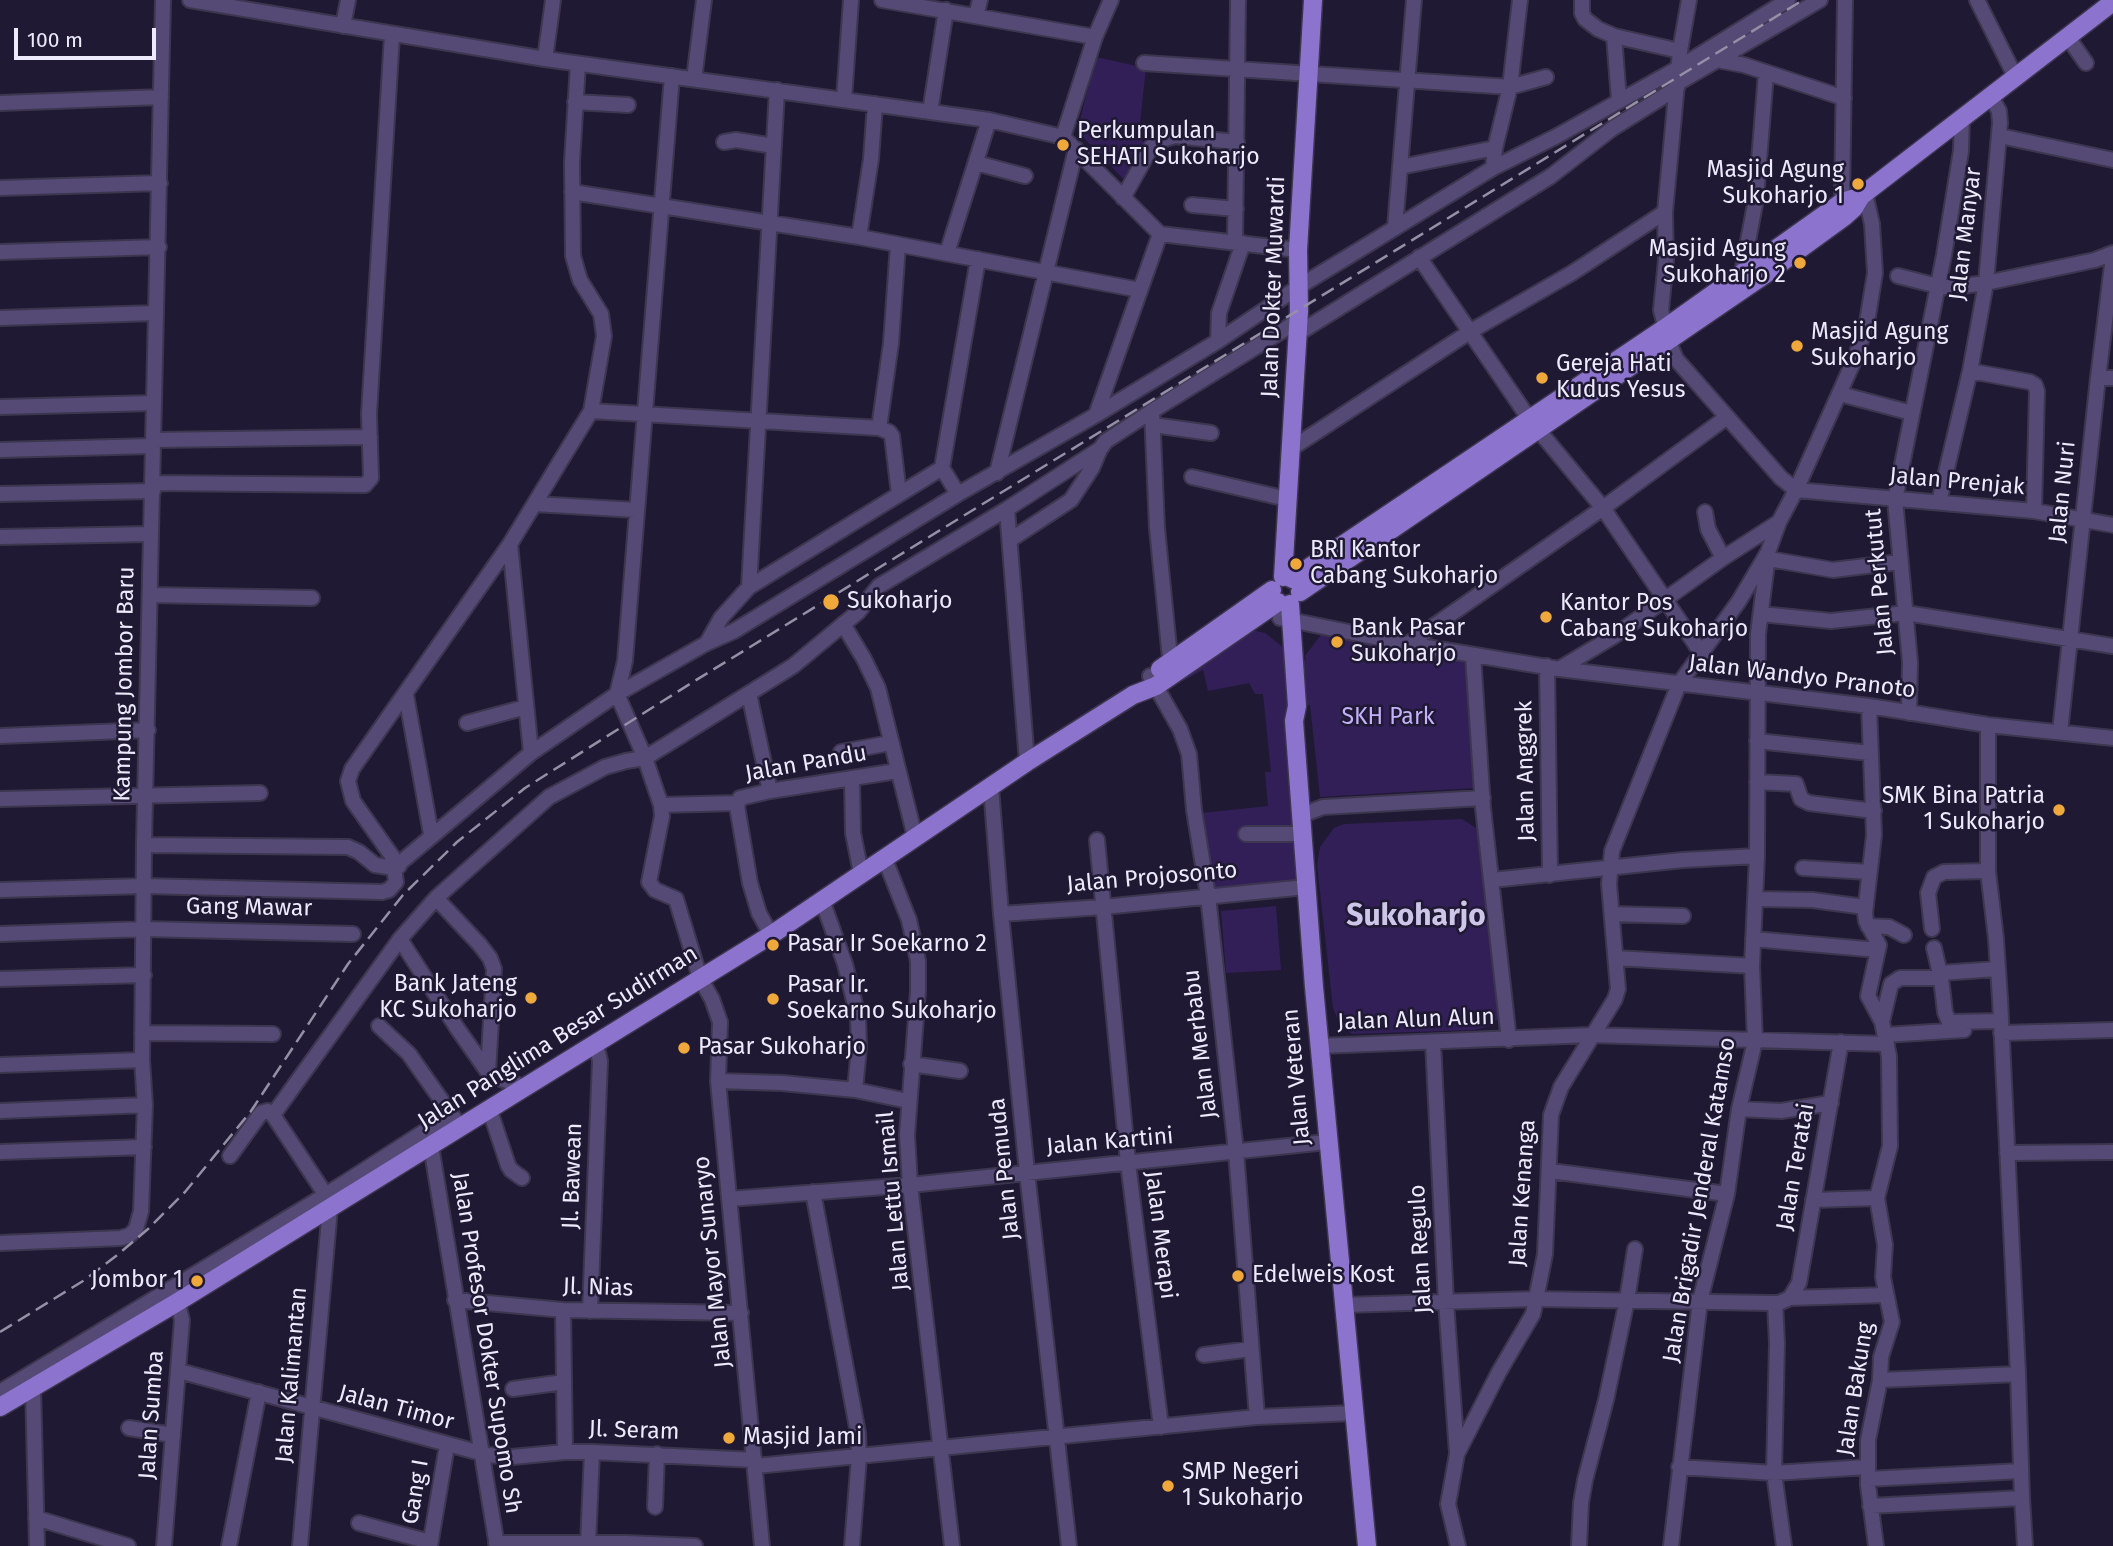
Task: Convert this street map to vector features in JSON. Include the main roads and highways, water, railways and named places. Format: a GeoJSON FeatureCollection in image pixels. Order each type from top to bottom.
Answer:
{"type":"FeatureCollection","features":[{"type":"Feature","properties":{"kind":"main road","name":"Jalan Dokter Muwardi"},"geometry":{"type":"LineString","coordinates":[[1285,598],[1287,499],[1300,286],[1298,250],[1313,0]]}},
{"type":"Feature","properties":{"kind":"main road"},"geometry":{"type":"LineString","coordinates":[[1667,335],[1742,273],[1842,202],[1863,194],[2113,2]]}},
{"type":"Feature","properties":{"kind":"main road"},"geometry":{"type":"LineString","coordinates":[[1667,335],[1844,217],[1863,194]]}},
{"type":"Feature","properties":{"kind":"main road","name":"Jalan Panglima Besar Sudirman"},"geometry":{"type":"LineString","coordinates":[[0,1407],[30,1381],[329,1203],[431,1146],[456,1121],[489,1111],[771,935],[1027,762],[1285,598],[1667,335]]}},
{"type":"Feature","properties":{"kind":"main road","name":"Jalan Veteran"},"geometry":{"type":"LineString","coordinates":[[1285,598],[1297,713],[1294,721],[1327,1142],[1367,1546]]}},
{"type":"Feature","properties":{"kind":"railway"},"geometry":{"type":"LineString","coordinates":[[0,1332],[83,1281],[148,1229],[185,1192],[251,1111],[348,964],[403,895],[457,842],[525,788],[1803,0]]}},
{"type":"Feature","properties":{"kind":"place","name":"Perkumpulan SEHATI Sukoharjo"},"geometry":{"type":"Point","coordinates":[1063,145]}},
{"type":"Feature","properties":{"kind":"place","name":"Masjid Agung Sukoharjo 1"},"geometry":{"type":"Point","coordinates":[1858,184]}},
{"type":"Feature","properties":{"kind":"place","name":"Masjid Agung Sukoharjo 2"},"geometry":{"type":"Point","coordinates":[1800,263]}},
{"type":"Feature","properties":{"kind":"place","name":"Masjid Agung Sukoharjo"},"geometry":{"type":"Point","coordinates":[1797,346]}},
{"type":"Feature","properties":{"kind":"place","name":"Gereja Hati Kudus Yesus"},"geometry":{"type":"Point","coordinates":[1542,378]}},
{"type":"Feature","properties":{"kind":"place","name":"BRI Kantor Cabang Sukoharjo"},"geometry":{"type":"Point","coordinates":[1296,564]}},
{"type":"Feature","properties":{"kind":"place","name":"Sukoharjo"},"geometry":{"type":"Point","coordinates":[831,602]}},
{"type":"Feature","properties":{"kind":"place","name":"Kantor Pos Cabang Sukoharjo"},"geometry":{"type":"Point","coordinates":[1546,617]}},
{"type":"Feature","properties":{"kind":"place","name":"Bank Pasar Sukoharjo"},"geometry":{"type":"Point","coordinates":[1337,642]}},
{"type":"Feature","properties":{"kind":"place","name":"SMK Bina Patria 1 Sukoharjo"},"geometry":{"type":"Point","coordinates":[2059,810]}},
{"type":"Feature","properties":{"kind":"place","name":"Pasar Ir Soekarno 2"},"geometry":{"type":"Point","coordinates":[773,945]}},
{"type":"Feature","properties":{"kind":"place","name":"Bank Jateng KC Sukoharjo"},"geometry":{"type":"Point","coordinates":[531,998]}},
{"type":"Feature","properties":{"kind":"place","name":"Pasar Ir. Soekarno Sukoharjo"},"geometry":{"type":"Point","coordinates":[773,999]}},
{"type":"Feature","properties":{"kind":"place","name":"Pasar Sukoharjo"},"geometry":{"type":"Point","coordinates":[684,1048]}},
{"type":"Feature","properties":{"kind":"place","name":"Edelweis Kost"},"geometry":{"type":"Point","coordinates":[1238,1276]}},
{"type":"Feature","properties":{"kind":"place","name":"Jombor 1"},"geometry":{"type":"Point","coordinates":[197,1281]}},
{"type":"Feature","properties":{"kind":"place","name":"Masjid Jami"},"geometry":{"type":"Point","coordinates":[729,1438]}},
{"type":"Feature","properties":{"kind":"place","name":"SMP Negeri 1 Sukoharjo"},"geometry":{"type":"Point","coordinates":[1168,1486]}},
{"type":"Feature","properties":{"kind":"district","name":"Sukoharjo"},"geometry":{"type":"Point","coordinates":[1416,917]}},
{"type":"Feature","properties":{"kind":"park label","name":"SKH Park"},"geometry":{"type":"Point","coordinates":[1388,718]}}]}
